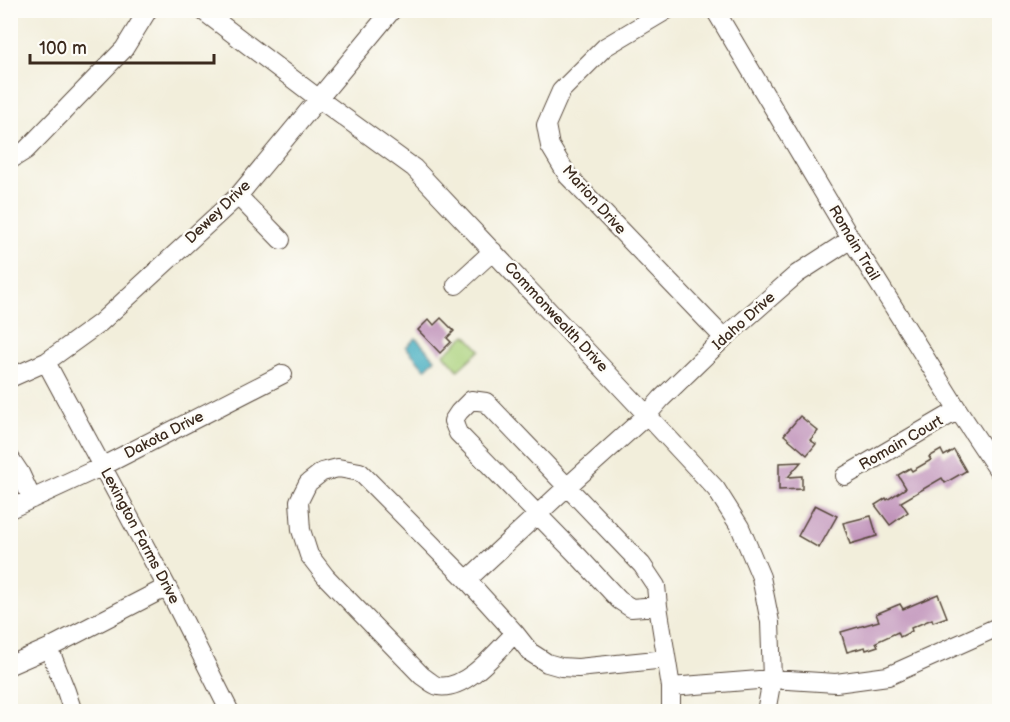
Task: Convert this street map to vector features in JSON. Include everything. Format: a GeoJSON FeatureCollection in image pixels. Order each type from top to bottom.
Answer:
{"type":"FeatureCollection","features":[{"type":"Feature","properties":{"kind":"street"},"geometry":{"type":"LineString","coordinates":[[10,160],[26,150],[124,49],[148,10]]}},
{"type":"Feature","properties":{"kind":"street","name":"Commonwealth Drive"},"geometry":{"type":"LineString","coordinates":[[202,10],[414,168],[716,489],[740,527],[761,577],[770,622],[772,679],[766,711]]}},
{"type":"Feature","properties":{"kind":"street","name":"Dewey Drive"},"geometry":{"type":"LineString","coordinates":[[10,378],[46,362],[100,322],[238,196],[392,10]]}},
{"type":"Feature","properties":{"kind":"street","name":"Marion Drive"},"geometry":{"type":"LineString","coordinates":[[667,10],[605,47],[561,91],[546,126],[550,146],[568,176],[724,338]]}},
{"type":"Feature","properties":{"kind":"street","name":"Romain Trail"},"geometry":{"type":"LineString","coordinates":[[715,10],[852,239],[999,473]]}},
{"type":"Feature","properties":{"kind":"street"},"geometry":{"type":"LineString","coordinates":[[238,196],[281,240]]}},
{"type":"Feature","properties":{"kind":"street","name":"Idaho Drive"},"geometry":{"type":"LineString","coordinates":[[467,580],[647,415],[724,338],[797,274],[852,239]]}},
{"type":"Feature","properties":{"kind":"street"},"geometry":{"type":"LineString","coordinates":[[456,285],[493,251]]}},
{"type":"Feature","properties":{"kind":"street","name":"Lexington Farms Drive"},"geometry":{"type":"LineString","coordinates":[[46,362],[103,466],[230,711]]}},
{"type":"Feature","properties":{"kind":"street","name":"Dakota Drive"},"geometry":{"type":"LineString","coordinates":[[10,509],[103,466],[283,374]]}},
{"type":"Feature","properties":{"kind":"street"},"geometry":{"type":"LineString","coordinates":[[658,606],[631,608],[619,600],[458,433],[453,421],[471,400],[486,402],[642,565],[656,586],[671,687],[671,711]]}},
{"type":"Feature","properties":{"kind":"street","name":"Romain Court"},"geometry":{"type":"LineString","coordinates":[[845,476],[958,410]]}},
{"type":"Feature","properties":{"kind":"street"},"geometry":{"type":"LineString","coordinates":[[10,458],[20,472],[32,499]]}},
{"type":"Feature","properties":{"kind":"street"},"geometry":{"type":"LineString","coordinates":[[515,633],[480,669],[454,686],[437,686],[422,676],[309,555],[301,530],[299,501],[308,483],[322,472],[338,468],[360,472],[467,580],[515,633],[530,652],[547,663],[561,668],[578,668],[666,659]]}},
{"type":"Feature","properties":{"kind":"street"},"geometry":{"type":"LineString","coordinates":[[10,665],[49,648],[166,586]]}},
{"type":"Feature","properties":{"kind":"street"},"geometry":{"type":"LineString","coordinates":[[671,687],[772,679],[836,683],[888,676],[999,626]]}},
{"type":"Feature","properties":{"kind":"street"},"geometry":{"type":"LineString","coordinates":[[49,648],[73,711]]}},
{"type":"Feature","properties":{"kind":"green space"},"geometry":{"type":"Polygon","coordinates":[[[466,335],[480,350],[458,370],[444,354],[466,335]]]}},
{"type":"Feature","properties":{"kind":"water"},"geometry":{"type":"Polygon","coordinates":[[[416,338],[435,359],[425,369],[406,347],[416,338]]]}},
{"type":"Feature","properties":{"kind":"building"},"geometry":{"type":"Polygon","coordinates":[[[441,318],[454,331],[447,338],[451,342],[440,353],[418,330],[429,319],[434,325],[441,318]]]}},
{"type":"Feature","properties":{"kind":"building"},"geometry":{"type":"Polygon","coordinates":[[[800,416],[818,431],[810,440],[816,444],[807,455],[784,435],[800,416]]]}},
{"type":"Feature","properties":{"kind":"building"},"geometry":{"type":"Polygon","coordinates":[[[941,450],[944,456],[954,450],[966,471],[945,483],[942,478],[901,502],[908,512],[890,525],[875,505],[906,488],[898,475],[910,468],[912,471],[931,460],[929,457],[941,450]]]}},
{"type":"Feature","properties":{"kind":"building"},"geometry":{"type":"Polygon","coordinates":[[[801,462],[788,477],[802,476],[802,489],[779,490],[779,463],[801,462]]]}},
{"type":"Feature","properties":{"kind":"building"},"geometry":{"type":"Polygon","coordinates":[[[815,505],[837,516],[819,548],[798,536],[815,505]]]}},
{"type":"Feature","properties":{"kind":"building"},"geometry":{"type":"Polygon","coordinates":[[[871,516],[877,536],[850,544],[843,523],[871,516]]]}},
{"type":"Feature","properties":{"kind":"building"},"geometry":{"type":"Polygon","coordinates":[[[938,594],[947,617],[933,622],[932,619],[911,628],[912,631],[900,637],[898,632],[876,642],[878,646],[847,652],[841,632],[879,621],[876,614],[900,604],[903,609],[938,594]]]}}]}
